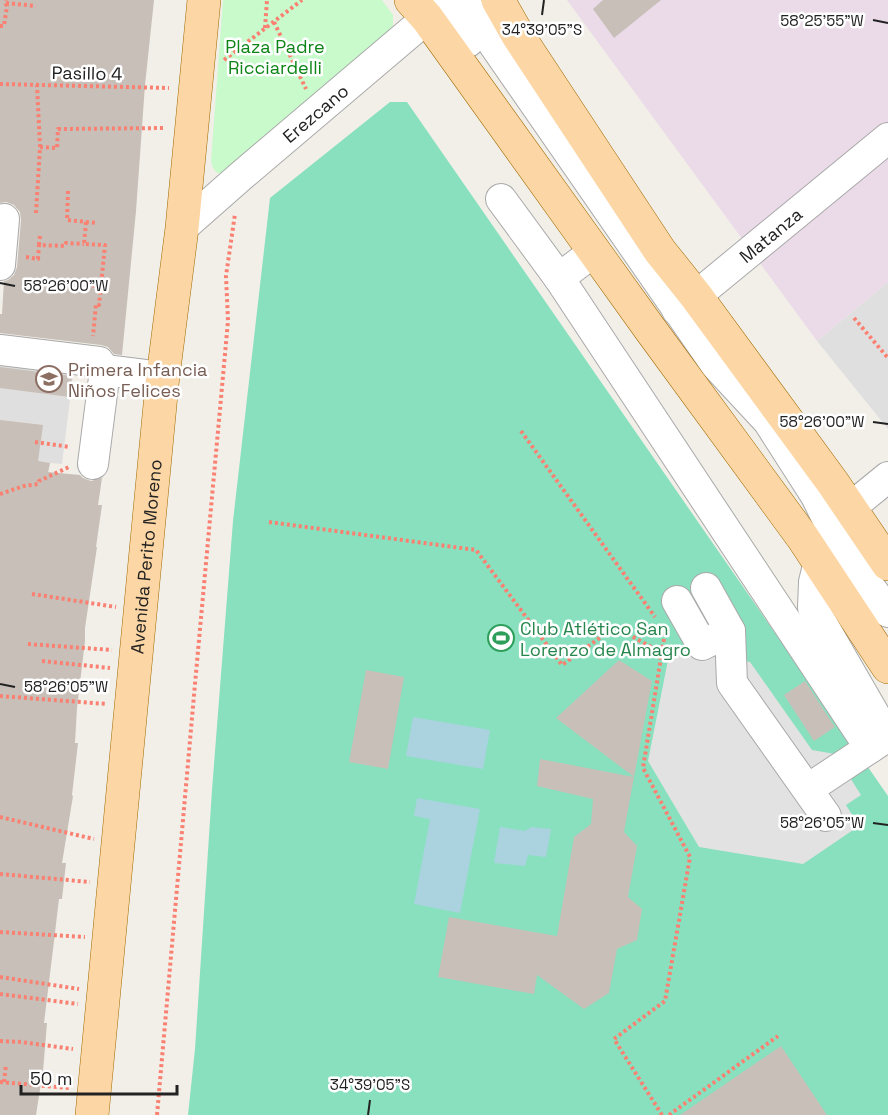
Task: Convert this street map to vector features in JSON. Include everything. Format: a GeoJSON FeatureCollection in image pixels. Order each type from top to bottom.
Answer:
{"type":"FeatureCollection","features":[{"type":"Feature","properties":{"kind":"main road","name":"Avenida Perito Moreno"},"geometry":{"type":"LineString","coordinates":[[80,1106],[182,228],[184,85],[182,0]]}},
{"type":"Feature","properties":{"kind":"main road","name":"Avenida Perito Moreno"},"geometry":{"type":"LineString","coordinates":[[80,1106],[80,1050],[169,128],[184,85],[204,0]]}},
{"type":"Feature","properties":{"kind":"main road"},"geometry":{"type":"LineString","coordinates":[[498,0],[519,37],[660,251],[672,313],[825,532],[888,564]]}},
{"type":"Feature","properties":{"kind":"main road"},"geometry":{"type":"LineString","coordinates":[[438,4],[595,251],[672,313],[825,532],[888,667]]}},
{"type":"Feature","properties":{"kind":"street"},"geometry":{"type":"LineString","coordinates":[[438,4],[672,313],[705,328],[727,363],[740,390],[768,422],[816,496],[825,532],[814,582],[813,608],[882,741]]}},
{"type":"Feature","properties":{"kind":"street","name":"Erezcano"},"geometry":{"type":"LineString","coordinates":[[182,228],[438,4]]}},
{"type":"Feature","properties":{"kind":"street","name":"Matanza"},"geometry":{"type":"LineString","coordinates":[[672,313],[888,138]]}},
{"type":"Feature","properties":{"kind":"street"},"geometry":{"type":"LineString","coordinates":[[501,199],[559,278],[786,624],[882,741]]}},
{"type":"Feature","properties":{"kind":"street"},"geometry":{"type":"LineString","coordinates":[[0,265],[4,219]]}},
{"type":"Feature","properties":{"kind":"street"},"geometry":{"type":"LineString","coordinates":[[559,278],[595,251]]}},
{"type":"Feature","properties":{"kind":"street"},"geometry":{"type":"LineString","coordinates":[[0,350],[98,365],[145,375]]}},
{"type":"Feature","properties":{"kind":"street"},"geometry":{"type":"LineString","coordinates":[[94,460],[98,365]]}},
{"type":"Feature","properties":{"kind":"street"},"geometry":{"type":"LineString","coordinates":[[825,532],[888,477]]}},
{"type":"Feature","properties":{"kind":"street"},"geometry":{"type":"LineString","coordinates":[[825,532],[842,549],[888,612]]}},
{"type":"Feature","properties":{"kind":"street"},"geometry":{"type":"LineString","coordinates":[[706,588],[730,631],[732,683],[826,816]]}},
{"type":"Feature","properties":{"kind":"street"},"geometry":{"type":"LineString","coordinates":[[677,601],[702,645],[730,631]]}},
{"type":"Feature","properties":{"kind":"street"},"geometry":{"type":"LineString","coordinates":[[786,624],[813,608]]}},
{"type":"Feature","properties":{"kind":"street"},"geometry":{"type":"LineString","coordinates":[[808,789],[882,741]]}},
{"type":"Feature","properties":{"kind":"path"},"geometry":{"type":"LineString","coordinates":[[264,29],[267,0]]}},
{"type":"Feature","properties":{"kind":"path"},"geometry":{"type":"LineString","coordinates":[[184,85],[302,0]]}},
{"type":"Feature","properties":{"kind":"path"},"geometry":{"type":"LineString","coordinates":[[0,26],[4,26],[6,2],[36,6]]}},
{"type":"Feature","properties":{"kind":"path"},"geometry":{"type":"LineString","coordinates":[[274,22],[317,111]]}},
{"type":"Feature","properties":{"kind":"path","name":"Pasillo 4"},"geometry":{"type":"LineString","coordinates":[[0,84],[184,85]]}},
{"type":"Feature","properties":{"kind":"path"},"geometry":{"type":"LineString","coordinates":[[36,213],[40,147],[37,85]]}},
{"type":"Feature","properties":{"kind":"path"},"geometry":{"type":"LineString","coordinates":[[40,147],[57,148],[58,129],[169,128]]}},
{"type":"Feature","properties":{"kind":"path"},"geometry":{"type":"LineString","coordinates":[[158,1115],[228,321],[226,276],[241,176]]}},
{"type":"Feature","properties":{"kind":"path"},"geometry":{"type":"LineString","coordinates":[[68,191],[67,220],[97,223]]}},
{"type":"Feature","properties":{"kind":"path"},"geometry":{"type":"LineString","coordinates":[[84,244],[86,222]]}},
{"type":"Feature","properties":{"kind":"path"},"geometry":{"type":"LineString","coordinates":[[1,255],[38,259],[40,236]]}},
{"type":"Feature","properties":{"kind":"path"},"geometry":{"type":"LineString","coordinates":[[39,245],[65,246],[66,243],[105,245],[99,305],[96,304],[98,365]]}},
{"type":"Feature","properties":{"kind":"path"},"geometry":{"type":"LineString","coordinates":[[75,282],[101,287]]}},
{"type":"Feature","properties":{"kind":"path"},"geometry":{"type":"LineString","coordinates":[[854,318],[888,358]]}},
{"type":"Feature","properties":{"kind":"path"},"geometry":{"type":"LineString","coordinates":[[521,431],[647,604],[665,633],[643,768],[690,857],[665,1000],[614,1039],[662,1115]]}},
{"type":"Feature","properties":{"kind":"path"},"geometry":{"type":"LineString","coordinates":[[0,494],[38,484],[39,481],[94,460]]}},
{"type":"Feature","properties":{"kind":"path"},"geometry":{"type":"LineString","coordinates":[[268,522],[476,550],[562,665],[615,627],[662,653]]}},
{"type":"Feature","properties":{"kind":"path"},"geometry":{"type":"LineString","coordinates":[[32,594],[123,608]]}},
{"type":"Feature","properties":{"kind":"path"},"geometry":{"type":"LineString","coordinates":[[28,644],[118,659]]}},
{"type":"Feature","properties":{"kind":"path"},"geometry":{"type":"LineString","coordinates":[[42,661],[118,659]]}},
{"type":"Feature","properties":{"kind":"path"},"geometry":{"type":"LineString","coordinates":[[0,696],[114,705]]}},
{"type":"Feature","properties":{"kind":"path"},"geometry":{"type":"LineString","coordinates":[[0,817],[101,841]]}},
{"type":"Feature","properties":{"kind":"path"},"geometry":{"type":"LineString","coordinates":[[0,874],[97,882]]}},
{"type":"Feature","properties":{"kind":"path"},"geometry":{"type":"LineString","coordinates":[[0,932],[91,937]]}},
{"type":"Feature","properties":{"kind":"path"},"geometry":{"type":"LineString","coordinates":[[0,977],[85,997]]}},
{"type":"Feature","properties":{"kind":"path"},"geometry":{"type":"LineString","coordinates":[[0,994],[85,997]]}},
{"type":"Feature","properties":{"kind":"path"},"geometry":{"type":"LineString","coordinates":[[669,1115],[778,1036]]}},
{"type":"Feature","properties":{"kind":"path"},"geometry":{"type":"LineString","coordinates":[[0,1041],[80,1050]]}},
{"type":"Feature","properties":{"kind":"path"},"geometry":{"type":"LineString","coordinates":[[6,1065],[2,1082],[80,1106]]}},
{"type":"Feature","properties":{"kind":"shaded area"},"geometry":{"type":"Polygon","coordinates":[[[567,0],[888,0],[888,282],[817,341],[567,0]]]}},
{"type":"Feature","properties":{"kind":"shaded area"},"geometry":{"type":"Polygon","coordinates":[[[888,282],[888,429],[817,341],[888,282]]]}},
{"type":"Feature","properties":{"kind":"shaded area"},"geometry":{"type":"Polygon","coordinates":[[[0,358],[74,367],[62,464],[50,463],[48,476],[0,493],[0,358]]]}},
{"type":"Feature","properties":{"kind":"shaded area"},"geometry":{"type":"Polygon","coordinates":[[[670,650],[750,662],[812,750],[835,754],[861,795],[846,805],[859,826],[803,864],[699,847],[648,761],[670,650]]]}},
{"type":"Feature","properties":{"kind":"green space","name":"Plaza Padre Ricciardelli"},"geometry":{"type":"Polygon","coordinates":[[[223,0],[382,0],[393,15],[393,28],[225,173],[217,173],[211,161],[223,0]]]}},
{"type":"Feature","properties":{"kind":"green space","name":"Club Atlético San Lorenzo de Almagro"},"geometry":{"type":"Polygon","coordinates":[[[390,102],[407,102],[888,796],[888,1115],[188,1115],[195,1049],[233,521],[270,198],[390,102]]]}},
{"type":"Feature","properties":{"kind":"water"},"geometry":{"type":"Polygon","coordinates":[[[413,717],[490,730],[483,769],[406,756],[413,717]]]}},
{"type":"Feature","properties":{"kind":"water"},"geometry":{"type":"Polygon","coordinates":[[[417,798],[480,809],[460,913],[414,904],[430,819],[414,816],[417,798]]]}},
{"type":"Feature","properties":{"kind":"water"},"geometry":{"type":"Polygon","coordinates":[[[500,827],[525,831],[531,827],[551,829],[546,857],[528,855],[525,866],[494,863],[500,827]]]}},
{"type":"Feature","properties":{"kind":"building"},"geometry":{"type":"Polygon","coordinates":[[[0,0],[154,0],[122,355],[114,354],[108,347],[101,345],[0,333],[4,281],[14,275],[17,267],[21,220],[20,212],[14,205],[6,202],[0,203],[0,0]]]}},
{"type":"Feature","properties":{"kind":"building"},"geometry":{"type":"Polygon","coordinates":[[[603,0],[661,0],[614,38],[593,9],[603,0]]]}},
{"type":"Feature","properties":{"kind":"building"},"geometry":{"type":"Polygon","coordinates":[[[0,367],[72,376],[70,397],[0,388],[0,367]]]}},
{"type":"Feature","properties":{"kind":"building"},"geometry":{"type":"Polygon","coordinates":[[[0,420],[43,425],[38,461],[50,463],[48,472],[80,475],[91,481],[102,478],[98,505],[102,505],[85,628],[77,708],[75,743],[78,743],[73,796],[62,863],[66,863],[62,899],[59,899],[44,1023],[47,1023],[42,1083],[36,1115],[0,1115],[0,420]]]}},
{"type":"Feature","properties":{"kind":"building"},"geometry":{"type":"Polygon","coordinates":[[[619,660],[652,681],[634,777],[556,718],[619,660]]]}},
{"type":"Feature","properties":{"kind":"building"},"geometry":{"type":"Polygon","coordinates":[[[366,670],[404,677],[388,769],[349,762],[366,670]]]}},
{"type":"Feature","properties":{"kind":"building"},"geometry":{"type":"Polygon","coordinates":[[[805,681],[835,727],[814,741],[784,695],[805,681]]]}},
{"type":"Feature","properties":{"kind":"building"},"geometry":{"type":"Polygon","coordinates":[[[540,759],[634,777],[624,832],[637,846],[628,897],[642,909],[637,940],[617,949],[609,993],[584,1009],[537,975],[534,994],[438,977],[449,917],[557,936],[574,837],[591,824],[593,799],[537,786],[540,759]]]}},
{"type":"Feature","properties":{"kind":"building"},"geometry":{"type":"Polygon","coordinates":[[[781,1046],[827,1115],[680,1115],[781,1046]]]}},
{"type":"Feature","properties":{"kind":"place","name":"Primera Infancia Niños Felices"},"geometry":{"type":"Point","coordinates":[49,379]}},
{"type":"Feature","properties":{"kind":"place","name":"Club Atlético San Lorenzo de Almagro"},"geometry":{"type":"Point","coordinates":[501,638]}}]}
